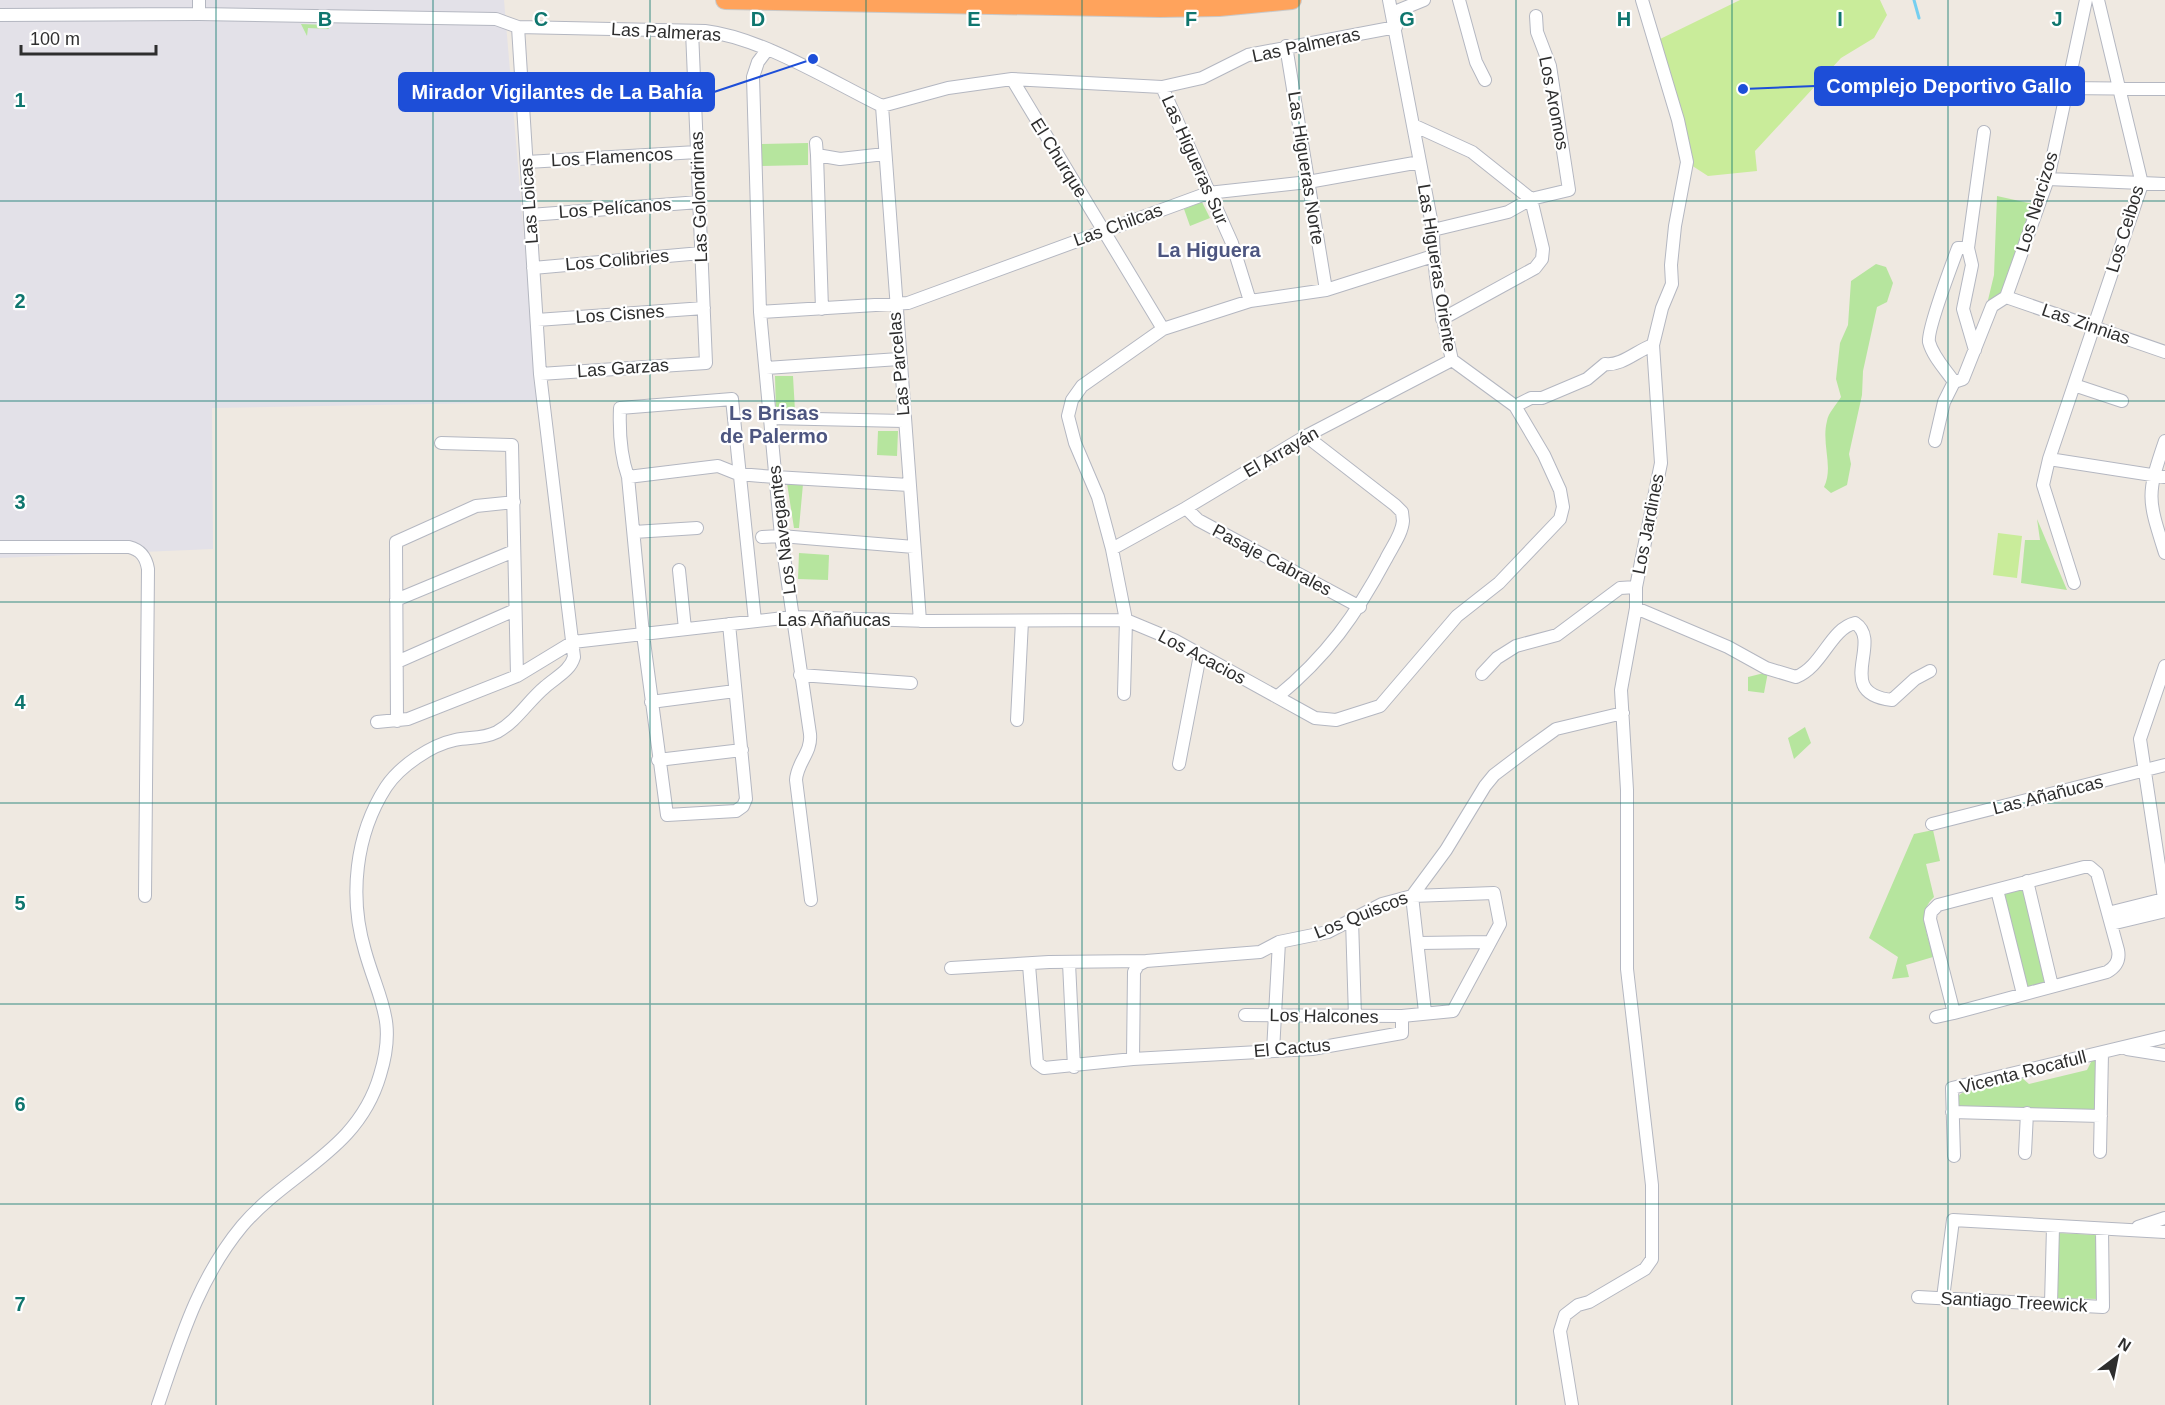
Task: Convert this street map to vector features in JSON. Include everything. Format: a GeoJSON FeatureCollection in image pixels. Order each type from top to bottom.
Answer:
{"type":"FeatureCollection","features":[{"type":"Feature","properties":{"kind":"highway"},"geometry":{"type":"LineString","coordinates":[[725,0],[1160,8],[1219,7],[1292,0]]}},
{"type":"Feature","properties":{"kind":"street"},"geometry":{"type":"LineString","coordinates":[[199,0],[199,14]]}},
{"type":"Feature","properties":{"kind":"street","name":"Las Higueras Oriente"},"geometry":{"type":"LineString","coordinates":[[1277,697],[1325,721],[1380,706],[1457,616],[1499,583],[1557,525],[1563,507],[1560,490],[1544,455],[1515,406],[1452,360],[1442,319],[1433,256],[1433,230],[1396,27],[1389,0]]}},
{"type":"Feature","properties":{"kind":"street"},"geometry":{"type":"LineString","coordinates":[[1392,13],[1424,0]]}},
{"type":"Feature","properties":{"kind":"street"},"geometry":{"type":"LineString","coordinates":[[1459,0],[1476,62],[1485,80]]}},
{"type":"Feature","properties":{"kind":"street","name":"Los Jardines"},"geometry":{"type":"LineString","coordinates":[[1572,1405],[1560,1331],[1565,1315],[1578,1305],[1589,1302],[1645,1269],[1652,1259],[1652,1185],[1627,969],[1629,950],[1625,842],[1627,790],[1621,690],[1636,608],[1636,587],[1661,463],[1653,345],[1662,308],[1672,284],[1671,265],[1675,226],[1686,162],[1678,120],[1642,0]]}},
{"type":"Feature","properties":{"kind":"street","name":"Los Narcizos"},"geometry":{"type":"LineString","coordinates":[[2007,297],[2048,179],[2086,0]]}},
{"type":"Feature","properties":{"kind":"street","name":"Los Ceibos"},"geometry":{"type":"LineString","coordinates":[[2074,584],[2043,485],[2049,459],[2142,184],[2098,0]]}},
{"type":"Feature","properties":{"kind":"street","name":"Las Palmeras"},"geometry":{"type":"LineString","coordinates":[[0,15],[199,14],[496,19],[518,27],[692,31],[730,36],[767,50],[882,106],[948,88],[1012,80],[1162,87],[1202,78],[1248,56],[1286,46],[1396,27]]}},
{"type":"Feature","properties":{"kind":"street","name":"Los Aromos"},"geometry":{"type":"LineString","coordinates":[[1530,199],[1569,190],[1550,66],[1537,32],[1536,16]]}},
{"type":"Feature","properties":{"kind":"street","name":"Las Loicas"},"geometry":{"type":"LineString","coordinates":[[518,27],[540,374],[573,642]]}},
{"type":"Feature","properties":{"kind":"street","name":"Las Golondrinas"},"geometry":{"type":"LineString","coordinates":[[692,31],[706,363]]}},
{"type":"Feature","properties":{"kind":"street","name":"Las Higueras Norte"},"geometry":{"type":"LineString","coordinates":[[1286,46],[1326,290]]}},
{"type":"Feature","properties":{"kind":"street","name":"Los Navegantes"},"geometry":{"type":"LineString","coordinates":[[767,50],[758,62],[753,77],[760,312],[782,536],[811,740],[808,752],[798,768],[796,780],[811,900]]}},
{"type":"Feature","properties":{"kind":"street","name":"El Churque"},"geometry":{"type":"LineString","coordinates":[[1012,80],[1163,329]]}},
{"type":"Feature","properties":{"kind":"street","name":"Las Higueras Sur"},"geometry":{"type":"LineString","coordinates":[[1162,87],[1232,243],[1250,301]]}},
{"type":"Feature","properties":{"kind":"street"},"geometry":{"type":"LineString","coordinates":[[2066,88],[2165,89]]}},
{"type":"Feature","properties":{"kind":"street"},"geometry":{"type":"LineString","coordinates":[[563,103],[695,96]]}},
{"type":"Feature","properties":{"kind":"street","name":"Las Parcelas"},"geometry":{"type":"LineString","coordinates":[[882,106],[894,304],[920,621]]}},
{"type":"Feature","properties":{"kind":"street"},"geometry":{"type":"LineString","coordinates":[[1413,125],[1472,152],[1530,199],[1543,249],[1540,262],[1535,268],[1442,319]]}},
{"type":"Feature","properties":{"kind":"street"},"geometry":{"type":"LineString","coordinates":[[1975,350],[1963,309],[1972,265],[1968,248],[1984,132]]}},
{"type":"Feature","properties":{"kind":"street"},"geometry":{"type":"LineString","coordinates":[[822,309],[816,149],[840,159],[885,154]]}},
{"type":"Feature","properties":{"kind":"street","name":"Los Flamencos"},"geometry":{"type":"LineString","coordinates":[[526,162],[697,152]]}},
{"type":"Feature","properties":{"kind":"street","name":"Las Chilcas"},"geometry":{"type":"LineString","coordinates":[[760,312],[908,303],[1208,193],[1308,182],[1420,162]]}},
{"type":"Feature","properties":{"kind":"street"},"geometry":{"type":"LineString","coordinates":[[2048,179],[2165,184]]}},
{"type":"Feature","properties":{"kind":"street"},"geometry":{"type":"LineString","coordinates":[[1433,230],[1508,212],[1530,199]]}},
{"type":"Feature","properties":{"kind":"street","name":"Los Pelícanos"},"geometry":{"type":"LineString","coordinates":[[530,215],[699,202]]}},
{"type":"Feature","properties":{"kind":"street"},"geometry":{"type":"LineString","coordinates":[[1954,382],[1929,342],[1930,324],[1942,300],[1958,248],[1968,248]]}},
{"type":"Feature","properties":{"kind":"street","name":"Los Colibries"},"geometry":{"type":"LineString","coordinates":[[533,268],[701,253]]}},
{"type":"Feature","properties":{"kind":"street"},"geometry":{"type":"LineString","coordinates":[[1124,694],[1126,620],[1112,549],[1098,497],[1075,443],[1068,416],[1070,405],[1082,386],[1163,329],[1250,301],[1326,290],[1433,256]]}},
{"type":"Feature","properties":{"kind":"street"},"geometry":{"type":"LineString","coordinates":[[1935,441],[1944,402],[1954,382],[1963,379],[1992,306],[2007,297]]}},
{"type":"Feature","properties":{"kind":"street","name":"Las Zinnias"},"geometry":{"type":"LineString","coordinates":[[2007,297],[2165,352]]}},
{"type":"Feature","properties":{"kind":"street","name":"Los Cisnes"},"geometry":{"type":"LineString","coordinates":[[537,321],[704,308]]}},
{"type":"Feature","properties":{"kind":"street"},"geometry":{"type":"LineString","coordinates":[[1515,406],[1532,398],[1542,398],[1587,378],[1605,364],[1617,365],[1640,350],[1653,345]]}},
{"type":"Feature","properties":{"kind":"street"},"geometry":{"type":"LineString","coordinates":[[766,368],[899,359]]}},
{"type":"Feature","properties":{"kind":"street","name":"El Arrayán"},"geometry":{"type":"LineString","coordinates":[[1112,549],[1186,508],[1306,436],[1452,360]]}},
{"type":"Feature","properties":{"kind":"street","name":"Las Garzas"},"geometry":{"type":"LineString","coordinates":[[540,374],[706,363]]}},
{"type":"Feature","properties":{"kind":"street"},"geometry":{"type":"LineString","coordinates":[[2074,385],[2122,401]]}},
{"type":"Feature","properties":{"kind":"street"},"geometry":{"type":"LineString","coordinates":[[729,624],[746,799],[743,806],[732,811],[667,815],[643,634],[634,532],[627,477],[622,460],[619,434],[620,408],[732,399],[755,621]]}},
{"type":"Feature","properties":{"kind":"street"},"geometry":{"type":"LineString","coordinates":[[770,418],[904,421]]}},
{"type":"Feature","properties":{"kind":"street"},"geometry":{"type":"LineString","coordinates":[[1277,697],[1325,653],[1360,607],[1401,530],[1403,517],[1395,505],[1306,436]]}},
{"type":"Feature","properties":{"kind":"street"},"geometry":{"type":"LineString","coordinates":[[2165,441],[2151,508],[2165,553]]}},
{"type":"Feature","properties":{"kind":"street"},"geometry":{"type":"LineString","coordinates":[[441,443],[512,445],[517,676]]}},
{"type":"Feature","properties":{"kind":"street"},"geometry":{"type":"LineString","coordinates":[[2049,459],[2159,476]]}},
{"type":"Feature","properties":{"kind":"street"},"geometry":{"type":"LineString","coordinates":[[627,477],[718,466],[738,474],[909,485]]}},
{"type":"Feature","properties":{"kind":"street"},"geometry":{"type":"LineString","coordinates":[[398,721],[396,542],[476,506],[513,502]]}},
{"type":"Feature","properties":{"kind":"street","name":"Pasaje Cabrales"},"geometry":{"type":"LineString","coordinates":[[1186,508],[1198,520],[1360,607]]}},
{"type":"Feature","properties":{"kind":"street"},"geometry":{"type":"LineString","coordinates":[[634,532],[697,528]]}},
{"type":"Feature","properties":{"kind":"street"},"geometry":{"type":"LineString","coordinates":[[762,537],[782,536],[914,547]]}},
{"type":"Feature","properties":{"kind":"street"},"geometry":{"type":"LineString","coordinates":[[0,547],[129,547],[139,551],[146,559],[148,568],[146,896]]}},
{"type":"Feature","properties":{"kind":"street"},"geometry":{"type":"LineString","coordinates":[[396,600],[514,551]]}},
{"type":"Feature","properties":{"kind":"street"},"geometry":{"type":"LineString","coordinates":[[679,570],[685,629]]}},
{"type":"Feature","properties":{"kind":"street"},"geometry":{"type":"LineString","coordinates":[[1482,674],[1497,658],[1516,646],[1557,635],[1620,588],[1636,587]]}},
{"type":"Feature","properties":{"kind":"street"},"geometry":{"type":"LineString","coordinates":[[1636,608],[1728,647],[1766,668],[1796,677],[1816,664],[1844,628],[1855,623],[1861,627],[1865,643],[1865,653],[1860,669],[1861,680],[1868,689],[1883,699],[1892,700],[1915,679],[1930,671]]}},
{"type":"Feature","properties":{"kind":"street"},"geometry":{"type":"LineString","coordinates":[[397,662],[516,610]]}},
{"type":"Feature","properties":{"kind":"street","name":"Las Añañucas"},"geometry":{"type":"LineString","coordinates":[[377,722],[408,719],[517,676],[573,642],[792,617],[920,621],[1126,620]]}},
{"type":"Feature","properties":{"kind":"street","name":"Los Acacios"},"geometry":{"type":"LineString","coordinates":[[1126,620],[1161,633],[1277,697]]}},
{"type":"Feature","properties":{"kind":"street"},"geometry":{"type":"LineString","coordinates":[[1017,720],[1022,621]]}},
{"type":"Feature","properties":{"kind":"street"},"geometry":{"type":"LineString","coordinates":[[158,1405],[180,1340],[215,1260],[263,1202],[345,1138],[365,1112],[376,1087],[384,1060],[386,1017],[384,1003],[361,938],[356,888],[363,841],[380,798],[397,775],[434,748],[458,739],[484,737],[506,726],[543,688],[570,666],[574,657],[573,642]]}},
{"type":"Feature","properties":{"kind":"street"},"geometry":{"type":"LineString","coordinates":[[1179,764],[1200,655]]}},
{"type":"Feature","properties":{"kind":"street"},"geometry":{"type":"LineString","coordinates":[[2110,919],[2165,905],[2161,861],[2142,771],[2139,739],[2142,725],[2165,666]]}},
{"type":"Feature","properties":{"kind":"street"},"geometry":{"type":"LineString","coordinates":[[800,675],[911,683]]}},
{"type":"Feature","properties":{"kind":"street"},"geometry":{"type":"LineString","coordinates":[[651,702],[735,691]]}},
{"type":"Feature","properties":{"kind":"street","name":"Los Quiscos"},"geometry":{"type":"LineString","coordinates":[[951,968],[1146,961],[1260,952],[1279,942],[1328,932],[1382,904],[1412,896],[1446,850],[1494,775],[1556,729],[1623,713]]}},
{"type":"Feature","properties":{"kind":"street"},"geometry":{"type":"LineString","coordinates":[[658,760],[742,750]]}},
{"type":"Feature","properties":{"kind":"street","name":"Las Añañucas"},"geometry":{"type":"LineString","coordinates":[[1932,824],[2165,765]]}},
{"type":"Feature","properties":{"kind":"street"},"geometry":{"type":"LineString","coordinates":[[1935,1017],[1954,1013],[2107,972],[2115,967],[2119,955],[2097,873],[2090,867],[1938,905],[1931,912],[1930,919],[1954,1013]]}},
{"type":"Feature","properties":{"kind":"street"},"geometry":{"type":"LineString","coordinates":[[2027,881],[2052,986]]}},
{"type":"Feature","properties":{"kind":"street"},"geometry":{"type":"LineString","coordinates":[[1997,890],[2023,994]]}},
{"type":"Feature","properties":{"kind":"street"},"geometry":{"type":"LineString","coordinates":[[1402,1016],[1453,1011],[1500,924],[1494,892],[1412,896],[1425,1012]]}},
{"type":"Feature","properties":{"kind":"street"},"geometry":{"type":"LineString","coordinates":[[1352,920],[1355,1017]]}},
{"type":"Feature","properties":{"kind":"street"},"geometry":{"type":"LineString","coordinates":[[1273,1051],[1279,942]]}},
{"type":"Feature","properties":{"kind":"street"},"geometry":{"type":"LineString","coordinates":[[1419,943],[1490,942]]}},
{"type":"Feature","properties":{"kind":"street"},"geometry":{"type":"LineString","coordinates":[[1133,1059],[1134,972],[1138,965],[1146,961]]}},
{"type":"Feature","properties":{"kind":"street"},"geometry":{"type":"LineString","coordinates":[[1069,963],[1074,1066]]}},
{"type":"Feature","properties":{"kind":"street","name":"El Cactus"},"geometry":{"type":"LineString","coordinates":[[1029,965],[1037,1063],[1044,1068],[1133,1059],[1312,1049],[1402,1033],[1402,1016]]}},
{"type":"Feature","properties":{"kind":"street","name":"Los Halcones"},"geometry":{"type":"LineString","coordinates":[[1245,1015],[1402,1016]]}},
{"type":"Feature","properties":{"kind":"street","name":"Vicenta Rocafull"},"geometry":{"type":"LineString","coordinates":[[1954,1156],[1952,1088],[2165,1037]]}},
{"type":"Feature","properties":{"kind":"street","name":"Vicenta Rocafull"},"geometry":{"type":"LineString","coordinates":[[2123,1048],[2165,1055]]}},
{"type":"Feature","properties":{"kind":"street"},"geometry":{"type":"LineString","coordinates":[[2100,1152],[2102,1053]]}},
{"type":"Feature","properties":{"kind":"street"},"geometry":{"type":"LineString","coordinates":[[1952,1112],[2101,1116]]}},
{"type":"Feature","properties":{"kind":"street"},"geometry":{"type":"LineString","coordinates":[[2025,1153],[2027,1113]]}},
{"type":"Feature","properties":{"kind":"street"},"geometry":{"type":"LineString","coordinates":[[2134,1229],[2165,1218]]}},
{"type":"Feature","properties":{"kind":"street"},"geometry":{"type":"LineString","coordinates":[[1943,1298],[1953,1220],[2165,1232]]}},
{"type":"Feature","properties":{"kind":"street"},"geometry":{"type":"LineString","coordinates":[[2051,1304],[2053,1227]]}},
{"type":"Feature","properties":{"kind":"street","name":"Santiago Treewick"},"geometry":{"type":"LineString","coordinates":[[1918,1297],[2103,1307],[2102,1229]]}},
{"type":"Feature","properties":{"kind":"shaded area"},"geometry":{"type":"Polygon","coordinates":[[[0,0],[504,0],[538,402],[212,408],[213,549],[0,558],[0,0]]]}},
{"type":"Feature","properties":{"kind":"green space"},"geometry":{"type":"Polygon","coordinates":[[[1740,0],[1880,0],[1887,15],[1874,38],[1841,58],[1755,151],[1757,171],[1708,176],[1691,165],[1656,41],[1740,0]]]}},
{"type":"Feature","properties":{"kind":"green space"},"geometry":{"type":"Polygon","coordinates":[[[301,24],[327,25],[329,29],[308,28],[307,36],[301,24]]]}},
{"type":"Feature","properties":{"kind":"green space"},"geometry":{"type":"Polygon","coordinates":[[[808,143],[808,165],[761,166],[761,144],[808,143]]]}},
{"type":"Feature","properties":{"kind":"green space"},"geometry":{"type":"Polygon","coordinates":[[[1997,196],[2033,204],[2000,303],[1988,300],[1994,275],[1997,196]]]}},
{"type":"Feature","properties":{"kind":"green space"},"geometry":{"type":"Polygon","coordinates":[[[1202,202],[1210,218],[1190,226],[1184,209],[1202,202]]]}},
{"type":"Feature","properties":{"kind":"green space"},"geometry":{"type":"Polygon","coordinates":[[[1876,264],[1886,267],[1893,283],[1887,302],[1877,307],[1849,454],[1851,464],[1847,485],[1831,493],[1824,487],[1828,471],[1825,438],[1829,415],[1841,397],[1836,379],[1840,343],[1848,325],[1851,281],[1876,264]]]}},
{"type":"Feature","properties":{"kind":"green space"},"geometry":{"type":"Polygon","coordinates":[[[775,376],[793,376],[795,411],[776,412],[775,376]]]}},
{"type":"Feature","properties":{"kind":"green space"},"geometry":{"type":"Polygon","coordinates":[[[878,431],[898,431],[897,456],[877,455],[878,431]]]}},
{"type":"Feature","properties":{"kind":"green space"},"geometry":{"type":"Polygon","coordinates":[[[787,483],[803,484],[799,528],[794,528],[787,483]]]}},
{"type":"Feature","properties":{"kind":"green space"},"geometry":{"type":"Polygon","coordinates":[[[2037,519],[2067,590],[2021,583],[2025,540],[2040,540],[2037,519]]]}},
{"type":"Feature","properties":{"kind":"green space"},"geometry":{"type":"Polygon","coordinates":[[[1998,533],[2022,536],[2017,578],[1993,575],[1998,533]]]}},
{"type":"Feature","properties":{"kind":"green space"},"geometry":{"type":"Polygon","coordinates":[[[799,553],[829,555],[828,580],[798,579],[799,553]]]}},
{"type":"Feature","properties":{"kind":"green space"},"geometry":{"type":"Polygon","coordinates":[[[1768,672],[1764,693],[1748,691],[1748,677],[1768,672]]]}},
{"type":"Feature","properties":{"kind":"green space"},"geometry":{"type":"Polygon","coordinates":[[[1805,727],[1811,743],[1794,759],[1788,738],[1805,727]]]}},
{"type":"Feature","properties":{"kind":"green space"},"geometry":{"type":"Polygon","coordinates":[[[1933,830],[1940,861],[1926,864],[1934,897],[1926,910],[1925,926],[1933,957],[1906,965],[1909,977],[1892,979],[1898,957],[1869,938],[1914,834],[1933,830]]]}},
{"type":"Feature","properties":{"kind":"green space"},"geometry":{"type":"Polygon","coordinates":[[[2024,889],[2048,982],[2026,987],[2002,894],[2024,889]]]}},
{"type":"Feature","properties":{"kind":"green space"},"geometry":{"type":"Polygon","coordinates":[[[2097,1058],[2094,1113],[1958,1109],[1957,1097],[1962,1093],[2021,1077],[2029,1084],[2087,1070],[2092,1060],[2097,1058]]]}},
{"type":"Feature","properties":{"kind":"green space"},"geometry":{"type":"Polygon","coordinates":[[[2058,1233],[2097,1235],[2099,1299],[2055,1298],[2058,1233]]]}},
{"type":"Feature","properties":{"kind":"waterway"},"geometry":{"type":"LineString","coordinates":[[1914,0],[1919,18]]}},
{"type":"Feature","properties":{"kind":"place","name":"Mirador Vigilantes de La Bahía"},"geometry":{"type":"Point","coordinates":[813,59]}},
{"type":"Feature","properties":{"kind":"place","name":"Complejo Deportivo Gallo"},"geometry":{"type":"Point","coordinates":[1743,89]}},
{"type":"Feature","properties":{"kind":"district","name":"La Higuera"},"geometry":{"type":"Point","coordinates":[1209,250]}},
{"type":"Feature","properties":{"kind":"district","name":"Ls Brisas de Palermo"},"geometry":{"type":"Point","coordinates":[774,424]}}]}
